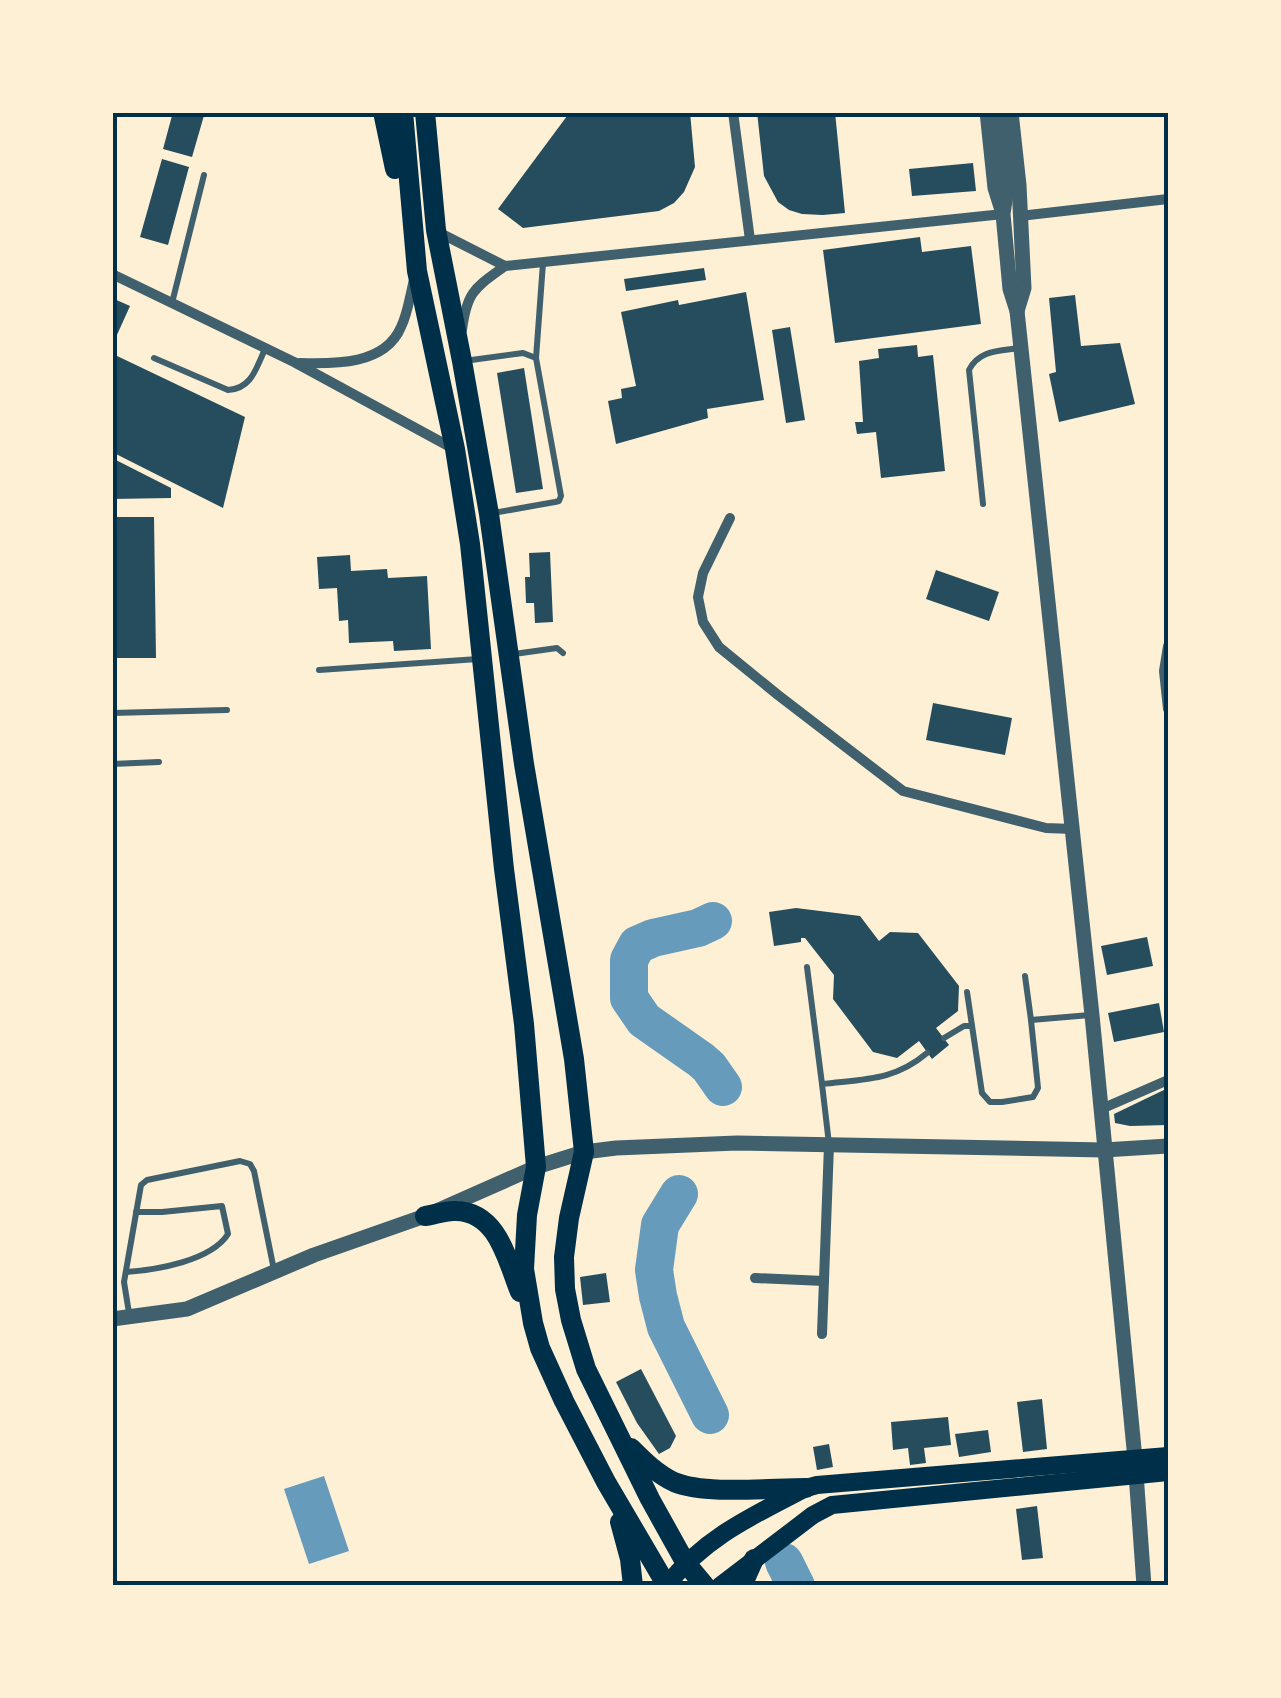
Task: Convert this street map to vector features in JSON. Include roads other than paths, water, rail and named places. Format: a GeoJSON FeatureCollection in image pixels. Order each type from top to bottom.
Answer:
{"type":"FeatureCollection","features":[{"type":"Feature","properties":{"kind":"main road"},"geometry":{"type":"LineString","coordinates":[[383,112],[455,449],[470,544],[524,1024],[536,1166],[524,1269],[532,1323]]}},
{"type":"Feature","properties":{"kind":"main road"},"geometry":{"type":"LineString","coordinates":[[402,112],[417,271]]}},
{"type":"Feature","properties":{"kind":"main road"},"geometry":{"type":"LineString","coordinates":[[426,112],[436,230],[489,514],[542,884],[574,1059],[584,1152],[564,1257],[565,1289],[586,1368],[650,1499],[685,1562],[705,1586]]}},
{"type":"Feature","properties":{"kind":"main road"},"geometry":{"type":"LineString","coordinates":[[436,230],[437,112]]}},
{"type":"Feature","properties":{"kind":"main road"},"geometry":{"type":"LineString","coordinates":[[425,1216],[456,1211],[482,1217],[496,1234],[564,1401],[667,1585],[685,1562],[736,1524],[818,1485],[1136,1467],[1168,1472]]}},
{"type":"Feature","properties":{"kind":"main road"},"geometry":{"type":"LineString","coordinates":[[619,1437],[654,1470],[674,1482],[698,1489],[806,1488]]}},
{"type":"Feature","properties":{"kind":"main road"},"geometry":{"type":"LineString","coordinates":[[720,1586],[832,1504],[1136,1467],[1168,1456]]}},
{"type":"Feature","properties":{"kind":"main road"},"geometry":{"type":"LineString","coordinates":[[606,1482],[623,1530],[633,1586]]}},
{"type":"Feature","properties":{"kind":"main road"},"geometry":{"type":"LineString","coordinates":[[742,1586],[754,1559]]}},
{"type":"Feature","properties":{"kind":"street"},"geometry":{"type":"LineString","coordinates":[[733,112],[750,240]]}},
{"type":"Feature","properties":{"kind":"street"},"geometry":{"type":"LineString","coordinates":[[987,112],[995,188],[1012,215]]}},
{"type":"Feature","properties":{"kind":"street"},"geometry":{"type":"LineString","coordinates":[[999,112],[1012,215]]}},
{"type":"Feature","properties":{"kind":"street"},"geometry":{"type":"LineString","coordinates":[[1011,112],[1010,289],[1017,311],[1073,829],[1136,1467],[1144,1586]]}},
{"type":"Feature","properties":{"kind":"street"},"geometry":{"type":"LineString","coordinates":[[436,230],[506,266],[1168,200]]}},
{"type":"Feature","properties":{"kind":"street"},"geometry":{"type":"LineString","coordinates":[[461,353],[465,305],[472,294],[506,266]]}},
{"type":"Feature","properties":{"kind":"street"},"geometry":{"type":"LineString","coordinates":[[294,362],[342,364],[383,349],[400,331],[417,271]]}},
{"type":"Feature","properties":{"kind":"street"},"geometry":{"type":"LineString","coordinates":[[112,274],[294,362],[455,449]]}},
{"type":"Feature","properties":{"kind":"street"},"geometry":{"type":"LineString","coordinates":[[730,518],[703,572],[698,597],[703,622],[720,647],[903,792],[1046,828],[1073,829]]}},
{"type":"Feature","properties":{"kind":"street"},"geometry":{"type":"LineString","coordinates":[[1168,646],[1164,671],[1168,709]]}},
{"type":"Feature","properties":{"kind":"street"},"geometry":{"type":"LineString","coordinates":[[1099,1110],[1168,1080]]}},
{"type":"Feature","properties":{"kind":"street"},"geometry":{"type":"LineString","coordinates":[[112,1319],[187,1309],[314,1255],[425,1216],[536,1166],[584,1152],[720,1143],[1104,1150],[1168,1146]]}},
{"type":"Feature","properties":{"kind":"street"},"geometry":{"type":"LineString","coordinates":[[822,1334],[828,1145]]}},
{"type":"Feature","properties":{"kind":"street"},"geometry":{"type":"LineString","coordinates":[[755,1278],[824,1281]]}},
{"type":"Feature","properties":{"kind":"lane"},"geometry":{"type":"LineString","coordinates":[[172,303],[204,175]]}},
{"type":"Feature","properties":{"kind":"lane"},"geometry":{"type":"LineString","coordinates":[[489,514],[559,501],[536,358],[544,262]]}},
{"type":"Feature","properties":{"kind":"lane"},"geometry":{"type":"LineString","coordinates":[[154,358],[228,390],[240,390],[249,382],[265,348]]}},
{"type":"Feature","properties":{"kind":"lane"},"geometry":{"type":"LineString","coordinates":[[983,504],[970,370],[980,355],[1021,348]]}},
{"type":"Feature","properties":{"kind":"lane"},"geometry":{"type":"LineString","coordinates":[[461,353],[523,353],[536,358]]}},
{"type":"Feature","properties":{"kind":"lane"},"geometry":{"type":"LineString","coordinates":[[508,655],[557,648],[563,652]]}},
{"type":"Feature","properties":{"kind":"lane"},"geometry":{"type":"LineString","coordinates":[[319,670],[484,659]]}},
{"type":"Feature","properties":{"kind":"lane"},"geometry":{"type":"LineString","coordinates":[[112,713],[227,710]]}},
{"type":"Feature","properties":{"kind":"lane"},"geometry":{"type":"LineString","coordinates":[[112,764],[159,762]]}},
{"type":"Feature","properties":{"kind":"lane"},"geometry":{"type":"LineString","coordinates":[[807,966],[828,1145]]}},
{"type":"Feature","properties":{"kind":"lane"},"geometry":{"type":"LineString","coordinates":[[967,992],[982,1093],[990,1102],[1032,1096],[1038,1088],[1025,976]]}},
{"type":"Feature","properties":{"kind":"lane"},"geometry":{"type":"LineString","coordinates":[[1031,1020],[1092,1016]]}},
{"type":"Feature","properties":{"kind":"lane"},"geometry":{"type":"LineString","coordinates":[[944,1038],[964,1026],[972,1026]]}},
{"type":"Feature","properties":{"kind":"lane"},"geometry":{"type":"LineString","coordinates":[[822,1084],[866,1081],[901,1071],[927,1052]]}},
{"type":"Feature","properties":{"kind":"lane"},"geometry":{"type":"LineString","coordinates":[[130,1317],[124,1282],[141,1184],[148,1180],[240,1160],[246,1162],[254,1171],[275,1272]]}},
{"type":"Feature","properties":{"kind":"lane"},"geometry":{"type":"LineString","coordinates":[[126,1272],[194,1258],[219,1245],[228,1234],[222,1206],[136,1212]]}},
{"type":"Feature","properties":{"kind":"water"},"geometry":{"type":"Polygon","coordinates":[[[324,1476],[349,1551],[309,1564],[284,1489],[324,1476]]]}},
{"type":"Feature","properties":{"kind":"waterway"},"geometry":{"type":"LineString","coordinates":[[713,921],[637,945],[629,960],[629,998],[644,1020],[701,1060],[723,1087]]}},
{"type":"Feature","properties":{"kind":"waterway"},"geometry":{"type":"LineString","coordinates":[[679,1194],[660,1225],[654,1270],[666,1327],[710,1415]]}},
{"type":"Feature","properties":{"kind":"waterway"},"geometry":{"type":"LineString","coordinates":[[784,1562],[796,1586]]}}]}
